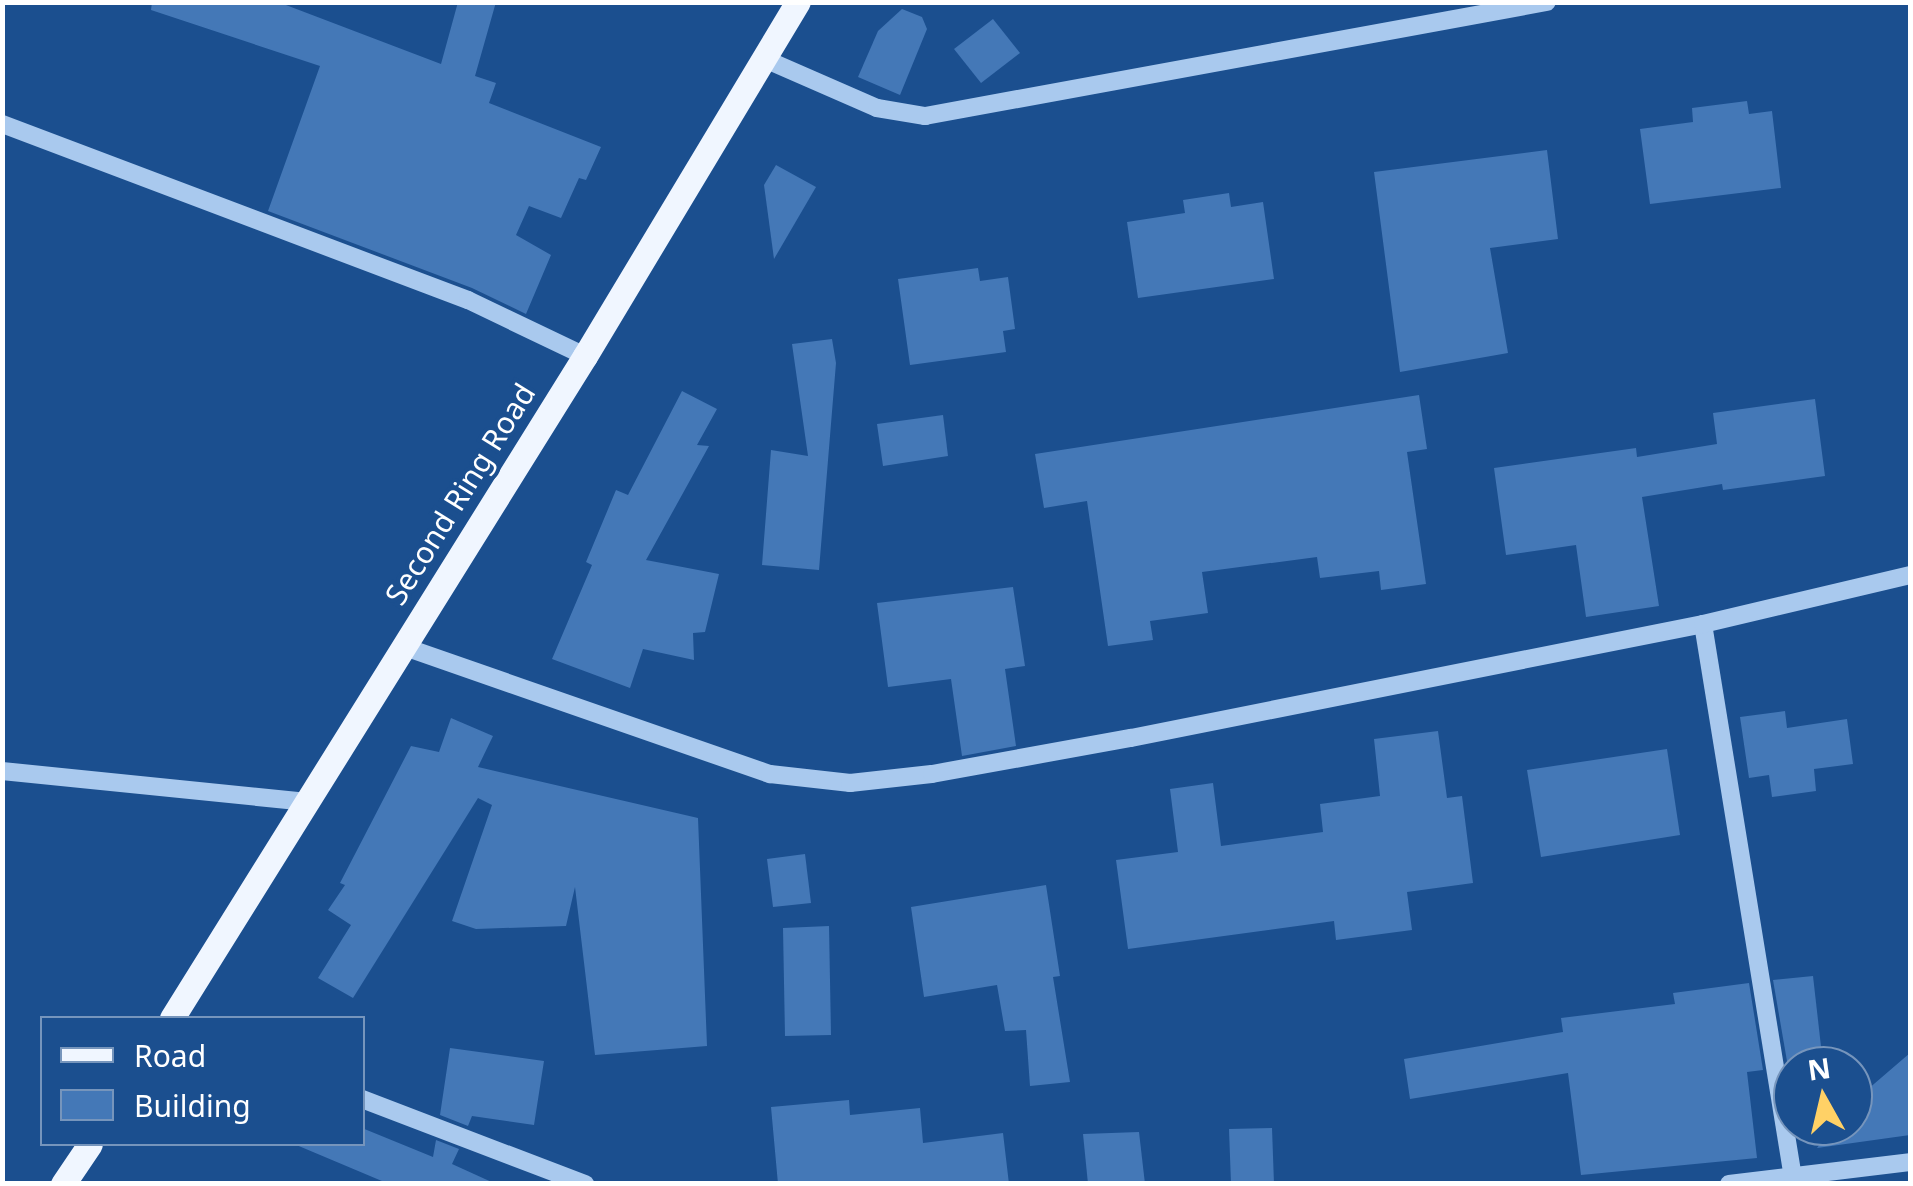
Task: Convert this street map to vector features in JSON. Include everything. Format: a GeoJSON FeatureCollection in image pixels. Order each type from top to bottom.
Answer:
{"type":"FeatureCollection","features":[{"type":"Feature","properties":{"kind":"main road","name":"Second Ring Road"},"geometry":{"type":"LineString","coordinates":[[173,1016],[585,356],[767,60],[798,2]]}},
{"type":"Feature","properties":{"kind":"main road"},"geometry":{"type":"LineString","coordinates":[[63,1184],[89,1146]]}},
{"type":"Feature","properties":{"kind":"street"},"geometry":{"type":"LineString","coordinates":[[767,60],[877,108],[925,116],[1546,2]]}},
{"type":"Feature","properties":{"kind":"street"},"geometry":{"type":"LineString","coordinates":[[2,124],[468,300],[585,356]]}},
{"type":"Feature","properties":{"kind":"street"},"geometry":{"type":"LineString","coordinates":[[402,646],[770,774],[850,783],[932,774],[1131,738],[1703,624],[1910,575]]}},
{"type":"Feature","properties":{"kind":"street"},"geometry":{"type":"LineString","coordinates":[[1703,624],[1793,1179]]}},
{"type":"Feature","properties":{"kind":"street"},"geometry":{"type":"LineString","coordinates":[[2,772],[307,802]]}},
{"type":"Feature","properties":{"kind":"street"},"geometry":{"type":"LineString","coordinates":[[365,1100],[585,1184]]}},
{"type":"Feature","properties":{"kind":"street"},"geometry":{"type":"LineString","coordinates":[[1729,1184],[1910,1162]]}},
{"type":"Feature","properties":{"kind":"building"},"geometry":{"type":"Polygon","coordinates":[[[152,2],[278,2],[441,64],[458,2],[496,2],[475,76],[496,83],[489,103],[601,147],[586,180],[579,178],[561,218],[529,206],[516,235],[551,255],[526,314],[472,288],[268,211],[320,66],[151,10],[152,2]]]}},
{"type":"Feature","properties":{"kind":"building"},"geometry":{"type":"Polygon","coordinates":[[[902,9],[922,17],[927,29],[900,95],[858,77],[878,31],[902,9]]]}},
{"type":"Feature","properties":{"kind":"building"},"geometry":{"type":"Polygon","coordinates":[[[993,19],[1020,53],[981,83],[954,49],[993,19]]]}},
{"type":"Feature","properties":{"kind":"building"},"geometry":{"type":"Polygon","coordinates":[[[1747,101],[1749,114],[1772,111],[1781,188],[1650,204],[1640,129],[1693,122],[1692,108],[1747,101]]]}},
{"type":"Feature","properties":{"kind":"building"},"geometry":{"type":"Polygon","coordinates":[[[1547,150],[1558,239],[1490,248],[1508,353],[1400,372],[1374,172],[1547,150]]]}},
{"type":"Feature","properties":{"kind":"building"},"geometry":{"type":"Polygon","coordinates":[[[776,165],[816,187],[774,259],[764,185],[776,165]]]}},
{"type":"Feature","properties":{"kind":"building"},"geometry":{"type":"Polygon","coordinates":[[[1229,193],[1231,207],[1263,202],[1274,279],[1138,298],[1127,222],[1185,213],[1183,200],[1229,193]]]}},
{"type":"Feature","properties":{"kind":"building"},"geometry":{"type":"Polygon","coordinates":[[[978,268],[980,281],[1008,277],[1015,329],[1003,331],[1006,352],[910,365],[898,279],[978,268]]]}},
{"type":"Feature","properties":{"kind":"building"},"geometry":{"type":"Polygon","coordinates":[[[832,339],[836,363],[819,570],[762,565],[771,450],[808,456],[792,344],[832,339]]]}},
{"type":"Feature","properties":{"kind":"building"},"geometry":{"type":"Polygon","coordinates":[[[682,391],[717,409],[697,445],[709,446],[646,560],[719,574],[705,632],[693,633],[694,660],[643,649],[630,688],[552,659],[592,565],[586,562],[616,490],[628,495],[682,391]]]}},
{"type":"Feature","properties":{"kind":"building"},"geometry":{"type":"Polygon","coordinates":[[[1419,395],[1427,449],[1407,452],[1426,584],[1381,590],[1379,571],[1320,578],[1317,557],[1202,572],[1208,613],[1150,621],[1153,640],[1108,646],[1087,501],[1044,508],[1035,454],[1419,395]]]}},
{"type":"Feature","properties":{"kind":"building"},"geometry":{"type":"Polygon","coordinates":[[[1815,399],[1825,476],[1723,490],[1722,484],[1642,497],[1659,606],[1586,617],[1576,545],[1506,555],[1494,468],[1636,448],[1637,457],[1717,444],[1713,413],[1815,399]]]}},
{"type":"Feature","properties":{"kind":"building"},"geometry":{"type":"Polygon","coordinates":[[[943,415],[948,456],[883,466],[877,424],[943,415]]]}},
{"type":"Feature","properties":{"kind":"building"},"geometry":{"type":"Polygon","coordinates":[[[1013,587],[1025,666],[1005,669],[1016,746],[962,756],[951,679],[888,687],[877,603],[1013,587]]]}},
{"type":"Feature","properties":{"kind":"building"},"geometry":{"type":"Polygon","coordinates":[[[1785,711],[1787,728],[1847,719],[1853,764],[1814,769],[1816,791],[1772,797],[1769,775],[1749,778],[1740,717],[1785,711]]]}},
{"type":"Feature","properties":{"kind":"building"},"geometry":{"type":"Polygon","coordinates":[[[451,718],[493,736],[478,767],[698,818],[707,1046],[595,1055],[575,887],[566,926],[476,929],[452,921],[492,805],[478,798],[353,998],[318,978],[351,925],[328,910],[345,885],[340,883],[411,746],[439,752],[451,718]]]}},
{"type":"Feature","properties":{"kind":"building"},"geometry":{"type":"Polygon","coordinates":[[[1438,731],[1447,798],[1462,796],[1473,883],[1407,892],[1412,930],[1336,940],[1334,921],[1128,949],[1116,860],[1178,852],[1170,789],[1213,783],[1221,846],[1323,832],[1320,804],[1380,796],[1374,739],[1438,731]]]}},
{"type":"Feature","properties":{"kind":"building"},"geometry":{"type":"Polygon","coordinates":[[[1667,749],[1680,835],[1541,857],[1527,770],[1667,749]]]}},
{"type":"Feature","properties":{"kind":"building"},"geometry":{"type":"Polygon","coordinates":[[[805,854],[811,903],[773,907],[767,859],[805,854]]]}},
{"type":"Feature","properties":{"kind":"building"},"geometry":{"type":"Polygon","coordinates":[[[1046,885],[1060,976],[1053,977],[1070,1082],[1030,1086],[1026,1030],[1005,1031],[997,985],[924,997],[911,907],[1046,885]]]}},
{"type":"Feature","properties":{"kind":"building"},"geometry":{"type":"Polygon","coordinates":[[[829,926],[831,1035],[785,1036],[783,928],[829,926]]]}},
{"type":"Feature","properties":{"kind":"building"},"geometry":{"type":"Polygon","coordinates":[[[1813,976],[1821,1046],[1784,1046],[1773,980],[1813,976]]]}},
{"type":"Feature","properties":{"kind":"building"},"geometry":{"type":"Polygon","coordinates":[[[1749,983],[1763,1070],[1747,1072],[1757,1158],[1581,1175],[1568,1073],[1410,1099],[1404,1059],[1563,1032],[1561,1018],[1675,1004],[1673,993],[1749,983]]]}},
{"type":"Feature","properties":{"kind":"building"},"geometry":{"type":"Polygon","coordinates":[[[450,1048],[544,1061],[534,1125],[472,1116],[468,1126],[440,1115],[450,1048]]]}},
{"type":"Feature","properties":{"kind":"building"},"geometry":{"type":"Polygon","coordinates":[[[1910,1053],[1910,1135],[1873,1140],[1873,1085],[1910,1053]]]}},
{"type":"Feature","properties":{"kind":"building"},"geometry":{"type":"Polygon","coordinates":[[[849,1100],[850,1115],[920,1108],[923,1143],[1003,1133],[1009,1184],[778,1184],[771,1107],[849,1100]]]}},
{"type":"Feature","properties":{"kind":"building"},"geometry":{"type":"Polygon","coordinates":[[[1272,1128],[1274,1184],[1231,1184],[1229,1129],[1272,1128]]]}},
{"type":"Feature","properties":{"kind":"building"},"geometry":{"type":"Polygon","coordinates":[[[365,1129],[433,1157],[436,1140],[459,1149],[452,1164],[496,1184],[389,1184],[299,1146],[365,1146],[365,1129]]]}},
{"type":"Feature","properties":{"kind":"building"},"geometry":{"type":"Polygon","coordinates":[[[1139,1132],[1145,1184],[1088,1184],[1083,1134],[1139,1132]]]}}]}
